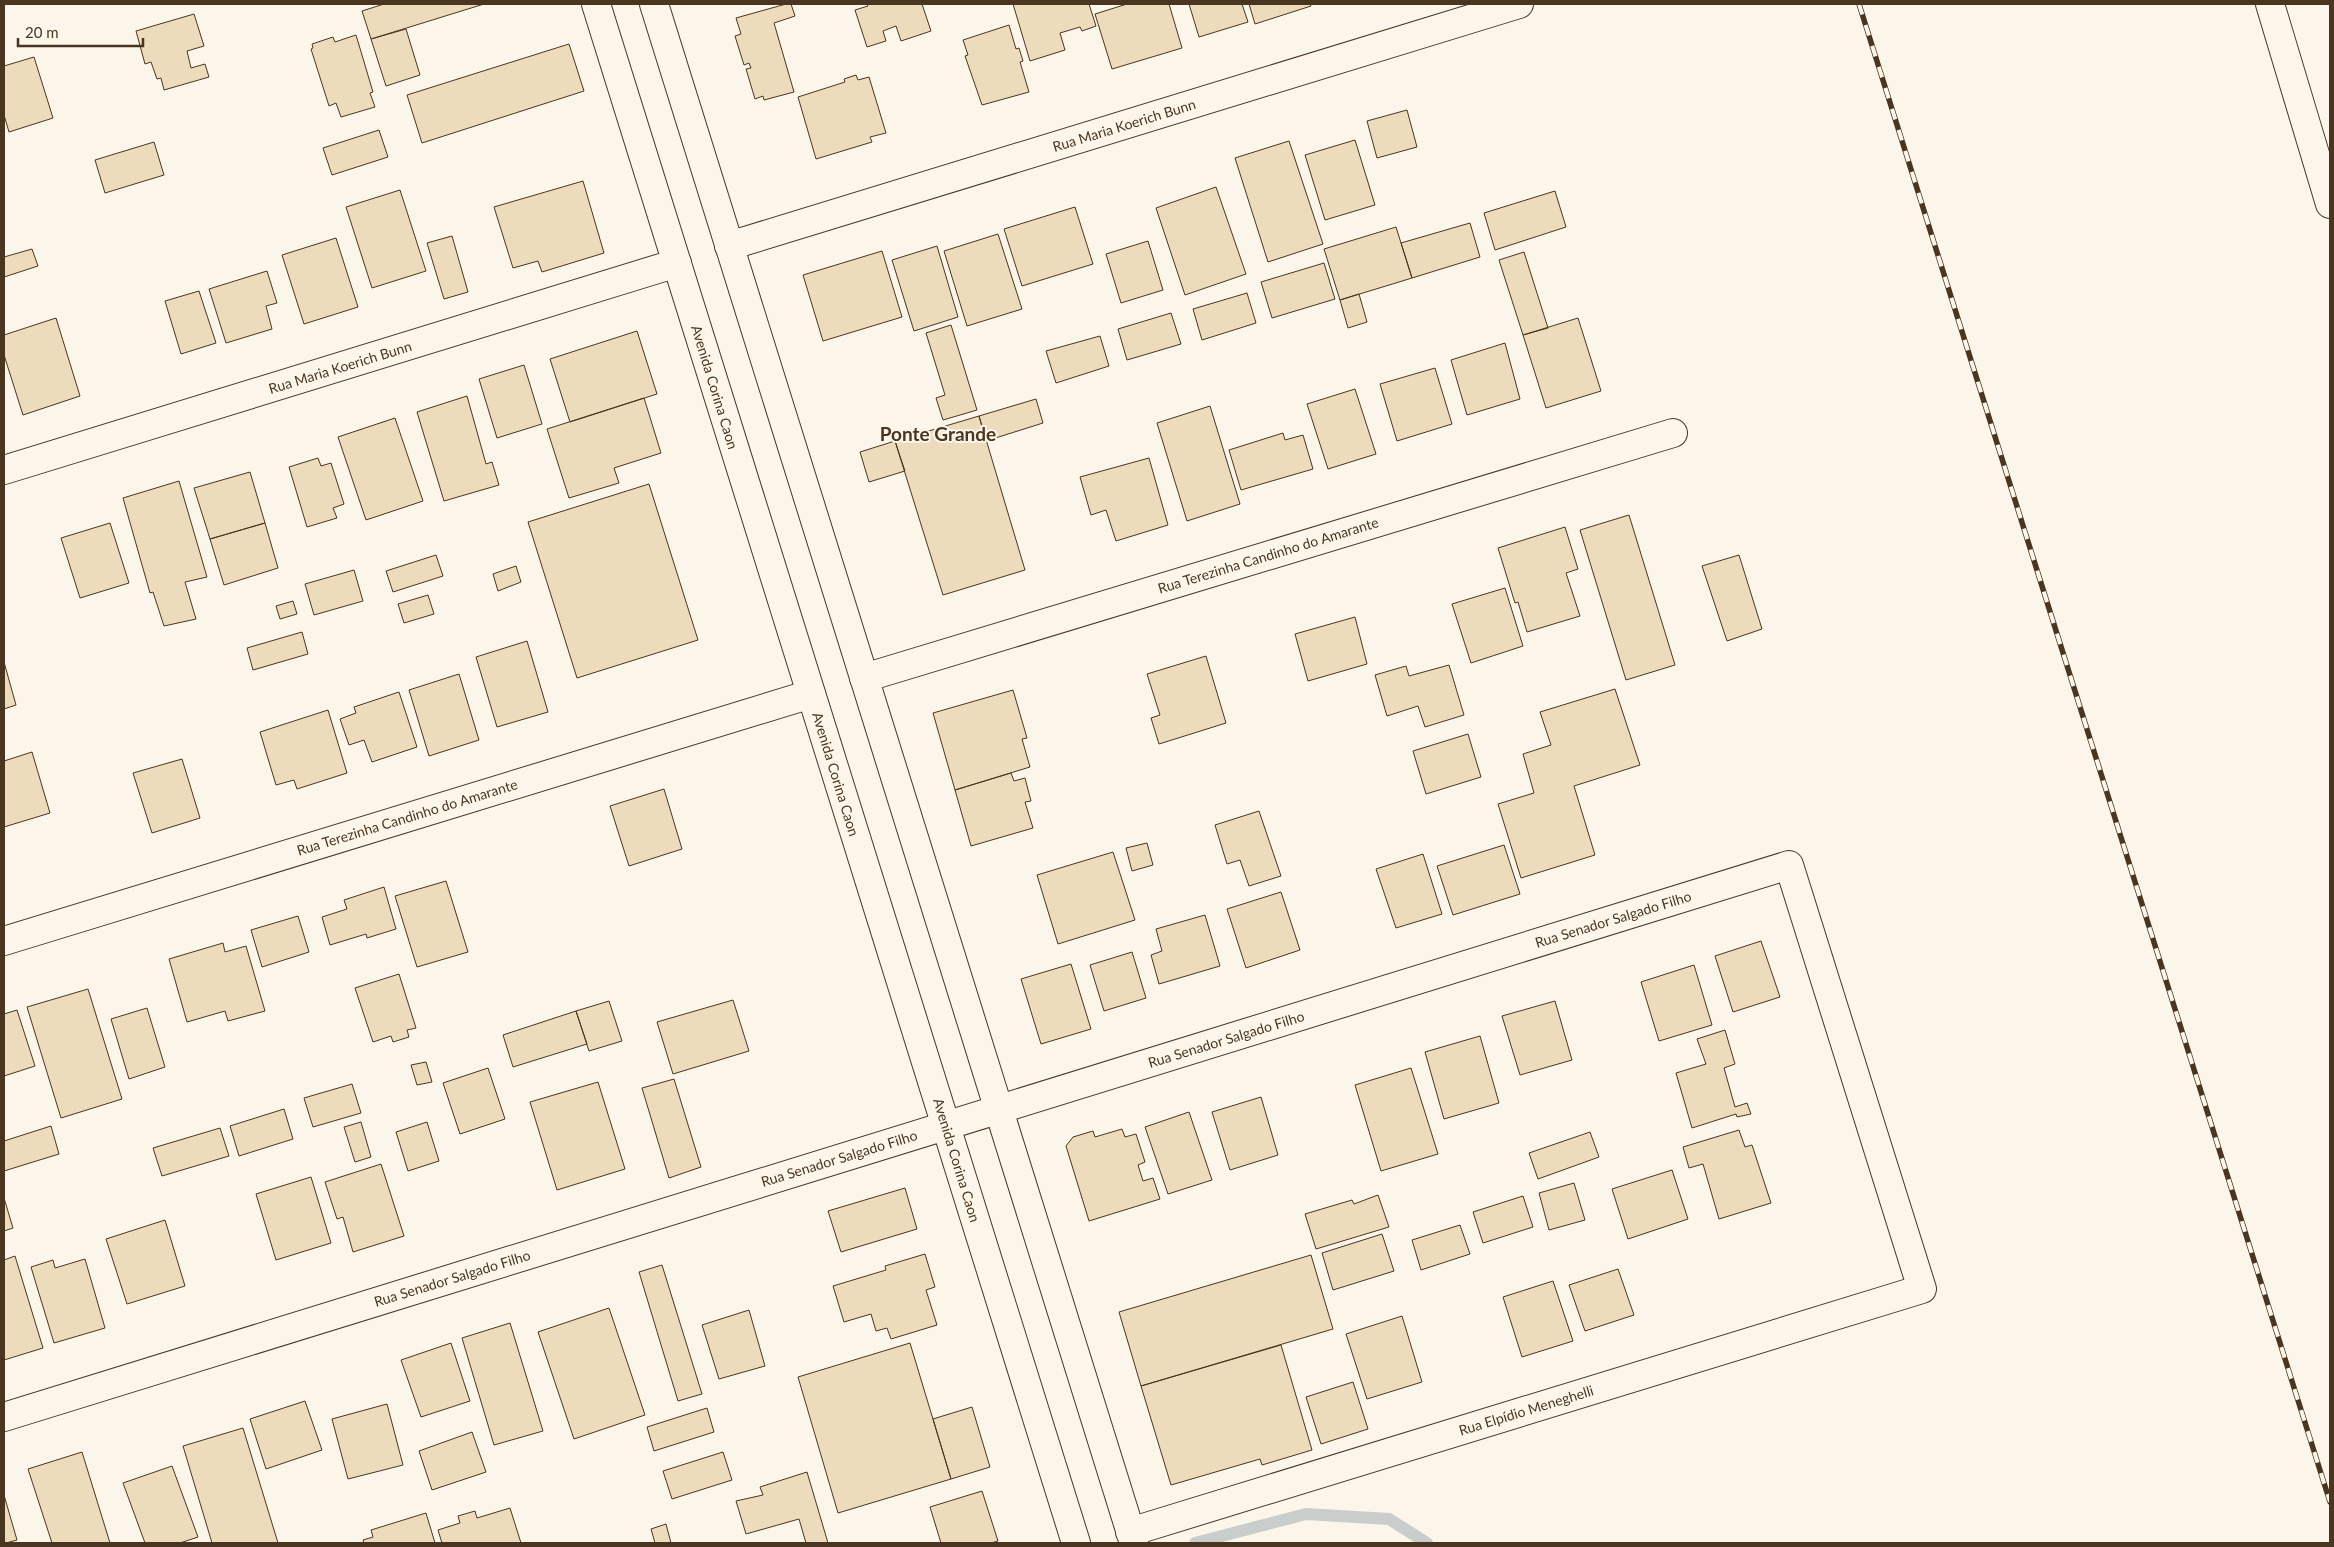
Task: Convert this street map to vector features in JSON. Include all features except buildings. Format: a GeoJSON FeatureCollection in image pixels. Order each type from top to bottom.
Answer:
{"type":"FeatureCollection","features":[{"type":"Feature","properties":{"kind":"street","name":"Avenida Corina Caon"},"geometry":{"type":"LineString","coordinates":[[596,4],[1076,1543]]}},
{"type":"Feature","properties":{"kind":"street"},"geometry":{"type":"LineString","coordinates":[[654,4],[1132,1538]]}},
{"type":"Feature","properties":{"kind":"street","name":"Rua Maria Koerich Bunn"},"geometry":{"type":"LineString","coordinates":[[729,246],[1519,4]]}},
{"type":"Feature","properties":{"kind":"street"},"geometry":{"type":"LineString","coordinates":[[2270,4],[2330,204]]}},
{"type":"Feature","properties":{"kind":"street","name":"Rua Maria Koerich Bunn"},"geometry":{"type":"LineString","coordinates":[[4,470],[677,263]]}},
{"type":"Feature","properties":{"kind":"street","name":"Rua Terezinha Candinho do Amarante"},"geometry":{"type":"LineString","coordinates":[[864,678],[1673,433]]}},
{"type":"Feature","properties":{"kind":"street","name":"Rua Terezinha Candinho do Amarante"},"geometry":{"type":"LineString","coordinates":[[4,940],[811,694]]}},
{"type":"Feature","properties":{"kind":"street","name":"Rua Senador Salgado Filho"},"geometry":{"type":"LineString","coordinates":[[4,1417],[1789,865],[1922,1289]]}},
{"type":"Feature","properties":{"kind":"street","name":"Rua Elpídio Meneghelli"},"geometry":{"type":"LineString","coordinates":[[1132,1538],[1922,1289]]}},
{"type":"Feature","properties":{"kind":"waterway"},"geometry":{"type":"LineString","coordinates":[[1195,1543],[1306,1514],[1389,1519],[1427,1543]]}},
{"type":"Feature","properties":{"kind":"railway"},"geometry":{"type":"LineString","coordinates":[[1859,4],[2330,1502]]}},
{"type":"Feature","properties":{"kind":"district","name":"Ponte Grande"},"geometry":{"type":"Point","coordinates":[938,433]}}]}
